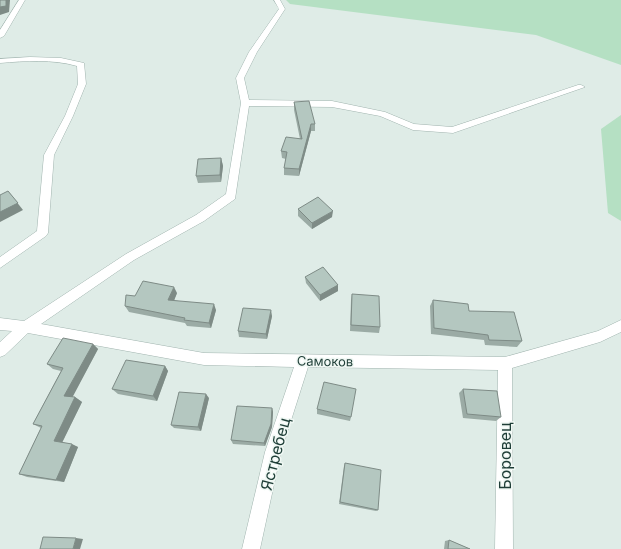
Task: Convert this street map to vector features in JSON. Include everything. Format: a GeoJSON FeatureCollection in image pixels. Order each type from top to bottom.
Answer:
{"type":"FeatureCollection","features":[{"type":"Feature","properties":{"kind":"street"},"geometry":{"type":"LineString","coordinates":[[0,36],[22,0]]}},
{"type":"Feature","properties":{"kind":"street"},"geometry":{"type":"LineString","coordinates":[[0,351],[26,327],[130,257],[200,218],[231,196],[245,103],[240,78],[253,52],[282,9],[277,0]]}},
{"type":"Feature","properties":{"kind":"street"},"geometry":{"type":"LineString","coordinates":[[0,61],[35,59],[65,60],[81,65],[82,84],[69,116],[49,155],[42,233],[0,263]]}},
{"type":"Feature","properties":{"kind":"street"},"geometry":{"type":"LineString","coordinates":[[245,103],[332,104],[382,114],[413,127],[453,130],[581,87]]}},
{"type":"Feature","properties":{"kind":"street","name":"Самоков"},"geometry":{"type":"LineString","coordinates":[[0,324],[26,327],[204,359],[506,364],[600,336],[621,326]]}},
{"type":"Feature","properties":{"kind":"street","name":"Ястребец"},"geometry":{"type":"LineString","coordinates":[[251,549],[273,452],[303,361]]}},
{"type":"Feature","properties":{"kind":"street","name":"Боровец"},"geometry":{"type":"LineString","coordinates":[[504,549],[506,364]]}},
{"type":"Feature","properties":{"kind":"green space"},"geometry":{"type":"Polygon","coordinates":[[[286,0],[621,0],[621,65],[536,35],[290,4],[286,0]]]}},
{"type":"Feature","properties":{"kind":"green space"},"geometry":{"type":"Polygon","coordinates":[[[621,115],[621,221],[608,213],[601,129],[621,115]]]}},
{"type":"Feature","properties":{"kind":"building"},"geometry":{"type":"Polygon","coordinates":[[[0,0],[6,0],[6,6],[0,7],[0,0]]]}},
{"type":"Feature","properties":{"kind":"building"},"geometry":{"type":"Polygon","coordinates":[[[309,101],[315,124],[311,124],[299,169],[284,168],[287,152],[281,151],[286,137],[302,139],[294,102],[309,101]]]}},
{"type":"Feature","properties":{"kind":"building"},"geometry":{"type":"Polygon","coordinates":[[[221,158],[220,175],[196,176],[198,159],[221,158]]]}},
{"type":"Feature","properties":{"kind":"building"},"geometry":{"type":"Polygon","coordinates":[[[8,191],[18,203],[0,212],[0,195],[8,191]]]}},
{"type":"Feature","properties":{"kind":"building"},"geometry":{"type":"Polygon","coordinates":[[[318,197],[333,211],[312,223],[298,209],[318,197]]]}},
{"type":"Feature","properties":{"kind":"building"},"geometry":{"type":"Polygon","coordinates":[[[323,267],[338,285],[320,295],[305,277],[323,267]]]}},
{"type":"Feature","properties":{"kind":"building"},"geometry":{"type":"Polygon","coordinates":[[[143,281],[174,287],[168,300],[214,304],[209,323],[184,320],[185,318],[125,306],[126,295],[135,296],[143,281]]]}},
{"type":"Feature","properties":{"kind":"building"},"geometry":{"type":"Polygon","coordinates":[[[352,294],[379,296],[380,327],[351,325],[352,294]]]}},
{"type":"Feature","properties":{"kind":"building"},"geometry":{"type":"Polygon","coordinates":[[[433,300],[468,304],[469,311],[514,312],[522,341],[489,340],[488,335],[434,328],[433,300]]]}},
{"type":"Feature","properties":{"kind":"building"},"geometry":{"type":"Polygon","coordinates":[[[243,308],[271,310],[266,334],[238,331],[243,308]]]}},
{"type":"Feature","properties":{"kind":"building"},"geometry":{"type":"Polygon","coordinates":[[[63,338],[93,344],[64,396],[75,397],[54,441],[72,444],[56,480],[19,474],[42,426],[33,424],[63,368],[47,364],[63,338]]]}},
{"type":"Feature","properties":{"kind":"building"},"geometry":{"type":"Polygon","coordinates":[[[126,360],[165,366],[153,396],[112,389],[126,360]]]}},
{"type":"Feature","properties":{"kind":"building"},"geometry":{"type":"Polygon","coordinates":[[[324,382],[356,389],[351,417],[317,409],[324,382]]]}},
{"type":"Feature","properties":{"kind":"building"},"geometry":{"type":"Polygon","coordinates":[[[463,389],[497,391],[501,417],[467,414],[463,389]]]}},
{"type":"Feature","properties":{"kind":"building"},"geometry":{"type":"Polygon","coordinates":[[[179,392],[206,394],[198,427],[171,425],[179,392]]]}},
{"type":"Feature","properties":{"kind":"building"},"geometry":{"type":"Polygon","coordinates":[[[237,406],[272,408],[271,424],[264,443],[231,440],[237,406]]]}},
{"type":"Feature","properties":{"kind":"building"},"geometry":{"type":"Polygon","coordinates":[[[345,463],[381,470],[378,510],[340,502],[345,463]]]}},
{"type":"Feature","properties":{"kind":"building"},"geometry":{"type":"Polygon","coordinates":[[[43,537],[76,538],[73,549],[40,549],[43,537]]]}},
{"type":"Feature","properties":{"kind":"building"},"geometry":{"type":"Polygon","coordinates":[[[449,540],[470,549],[448,549],[449,540]]]}}]}
